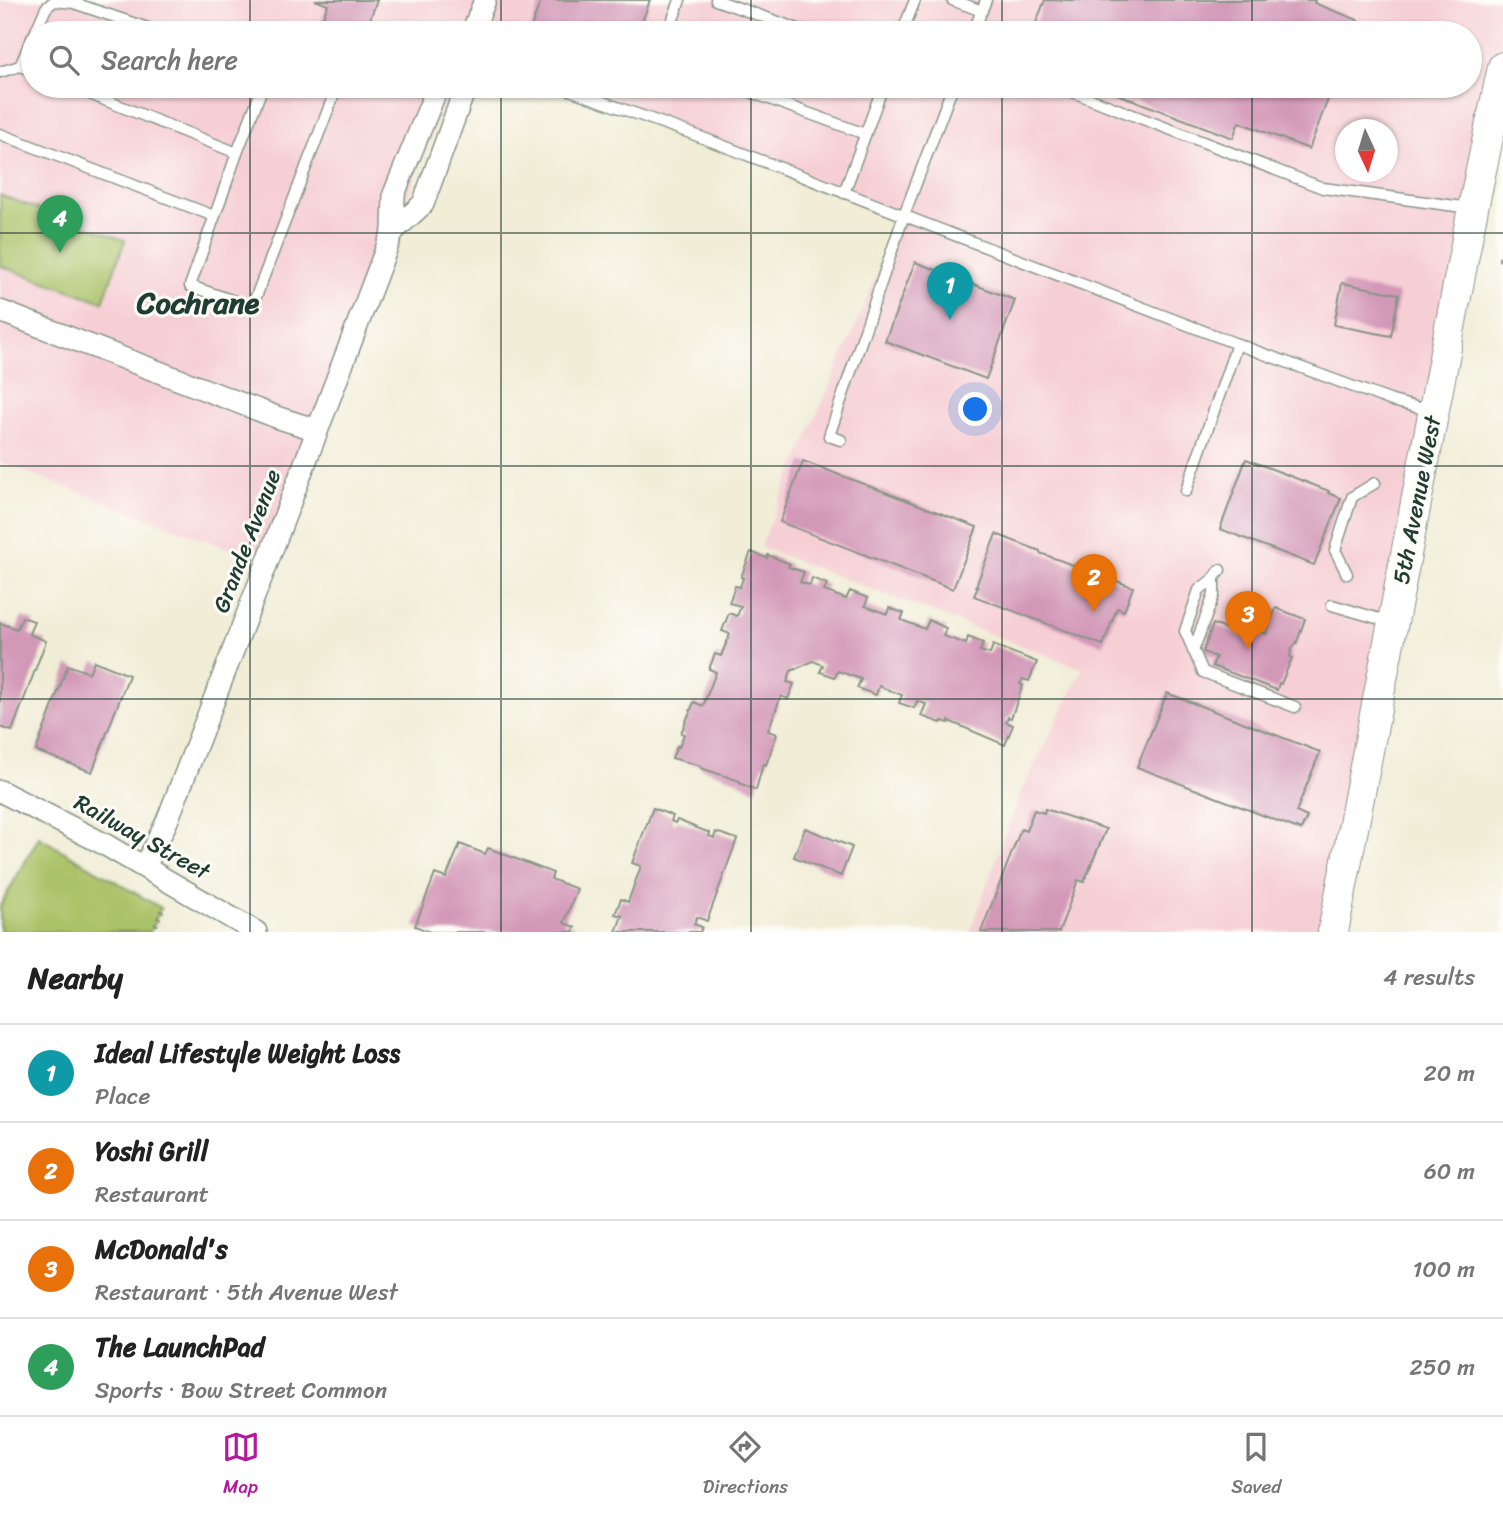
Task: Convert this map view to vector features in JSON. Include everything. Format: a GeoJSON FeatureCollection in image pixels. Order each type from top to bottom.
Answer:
{"type":"FeatureCollection","features":[{"type":"Feature","properties":{"kind":"street"},"geometry":{"type":"LineString","coordinates":[[477,21],[485,0]]}},
{"type":"Feature","properties":{"kind":"street","name":"5th Avenue West"},"geometry":{"type":"LineString","coordinates":[[1333,932],[1473,208],[1503,67]]}},
{"type":"Feature","properties":{"kind":"street","name":"Grande Avenue"},"geometry":{"type":"LineString","coordinates":[[145,867],[177,795],[393,231],[394,194],[433,98]]}},
{"type":"Feature","properties":{"kind":"street","name":"Grande Avenue"},"geometry":{"type":"LineString","coordinates":[[393,231],[423,204],[462,98]]}},
{"type":"Feature","properties":{"kind":"street"},"geometry":{"type":"LineString","coordinates":[[0,311],[279,418],[317,430]]}},
{"type":"Feature","properties":{"kind":"street","name":"Railway Street"},"geometry":{"type":"LineString","coordinates":[[0,791],[145,867],[257,932]]}},
{"type":"Feature","properties":{"kind":"lane"},"geometry":{"type":"LineString","coordinates":[[672,21],[680,0]]}},
{"type":"Feature","properties":{"kind":"lane"},"geometry":{"type":"LineString","coordinates":[[716,0],[775,21]]}},
{"type":"Feature","properties":{"kind":"lane"},"geometry":{"type":"LineString","coordinates":[[907,21],[915,0]]}},
{"type":"Feature","properties":{"kind":"lane"},"geometry":{"type":"LineString","coordinates":[[952,0],[984,6]]}},
{"type":"Feature","properties":{"kind":"lane"},"geometry":{"type":"LineString","coordinates":[[40,21],[46,8],[54,1],[74,3],[127,21]]}},
{"type":"Feature","properties":{"kind":"lane"},"geometry":{"type":"LineString","coordinates":[[0,72],[20,66]]}},
{"type":"Feature","properties":{"kind":"lane"},"geometry":{"type":"LineString","coordinates":[[100,98],[237,153]]}},
{"type":"Feature","properties":{"kind":"lane"},"geometry":{"type":"LineString","coordinates":[[258,98],[190,286],[252,307],[333,98]]}},
{"type":"Feature","properties":{"kind":"lane"},"geometry":{"type":"LineString","coordinates":[[592,98],[690,133],[1237,344],[1392,401],[1435,412]]}},
{"type":"Feature","properties":{"kind":"lane"},"geometry":{"type":"LineString","coordinates":[[767,98],[865,134]]}},
{"type":"Feature","properties":{"kind":"lane"},"geometry":{"type":"LineString","coordinates":[[844,192],[878,98]]}},
{"type":"Feature","properties":{"kind":"lane"},"geometry":{"type":"LineString","coordinates":[[841,440],[829,436],[904,215],[948,98]]}},
{"type":"Feature","properties":{"kind":"lane"},"geometry":{"type":"LineString","coordinates":[[1088,98],[1323,188],[1473,208]]}},
{"type":"Feature","properties":{"kind":"lane"},"geometry":{"type":"LineString","coordinates":[[0,134],[214,216]]}},
{"type":"Feature","properties":{"kind":"lane"},"geometry":{"type":"LineString","coordinates":[[1186,491],[1237,344]]}},
{"type":"Feature","properties":{"kind":"lane"},"geometry":{"type":"LineString","coordinates":[[1347,574],[1335,550],[1352,497],[1375,483]]}},
{"type":"Feature","properties":{"kind":"lane"},"geometry":{"type":"LineString","coordinates":[[1193,651],[1214,595],[1217,574],[1199,590],[1185,631],[1193,651],[1203,672],[1295,707]]}},
{"type":"Feature","properties":{"kind":"lane"},"geometry":{"type":"LineString","coordinates":[[1332,605],[1393,623]]}},
{"type":"Feature","properties":{"kind":"path"},"geometry":{"type":"LineString","coordinates":[[153,932],[162,910]]}},
{"type":"Feature","properties":{"kind":"shaded area"},"geometry":{"type":"Polygon","coordinates":[[[0,0],[1503,0],[1503,79],[1333,932],[970,932],[1019,796],[1083,669],[760,547],[903,215],[587,98],[1482,98],[1482,21],[21,21],[21,98],[446,98],[267,563],[0,462],[0,0]]]}},
{"type":"Feature","properties":{"kind":"green space"},"geometry":{"type":"Polygon","coordinates":[[[0,195],[125,240],[103,302],[0,266],[0,195]]]}},
{"type":"Feature","properties":{"kind":"green space"},"geometry":{"type":"Polygon","coordinates":[[[39,837],[161,908],[150,932],[0,932],[0,906],[39,837]]]}},
{"type":"Feature","properties":{"kind":"building"},"geometry":{"type":"Polygon","coordinates":[[[315,0],[377,0],[369,21],[321,21],[328,5],[315,0]]]}},
{"type":"Feature","properties":{"kind":"building"},"geometry":{"type":"Polygon","coordinates":[[[541,0],[650,0],[642,21],[533,21],[541,0]]]}},
{"type":"Feature","properties":{"kind":"building"},"geometry":{"type":"Polygon","coordinates":[[[1045,0],[1315,0],[1314,3],[1358,20],[1358,21],[1037,21],[1045,0]]]}},
{"type":"Feature","properties":{"kind":"building"},"geometry":{"type":"Polygon","coordinates":[[[1128,98],[1328,98],[1309,149],[1239,122],[1233,138],[1128,98]]]}},
{"type":"Feature","properties":{"kind":"building"},"geometry":{"type":"Polygon","coordinates":[[[915,262],[1015,300],[986,379],[885,341],[915,262]]]}},
{"type":"Feature","properties":{"kind":"building"},"geometry":{"type":"Polygon","coordinates":[[[1342,283],[1399,294],[1391,336],[1334,325],[1342,283]]]}},
{"type":"Feature","properties":{"kind":"building"},"geometry":{"type":"Polygon","coordinates":[[[1246,459],[1341,498],[1314,565],[1220,529],[1246,459]]]}},
{"type":"Feature","properties":{"kind":"building"},"geometry":{"type":"Polygon","coordinates":[[[803,461],[977,527],[953,589],[780,522],[803,461]]]}},
{"type":"Feature","properties":{"kind":"building"},"geometry":{"type":"Polygon","coordinates":[[[996,534],[1133,587],[1124,611],[1117,608],[1103,645],[974,596],[996,534]]]}},
{"type":"Feature","properties":{"kind":"building"},"geometry":{"type":"Polygon","coordinates":[[[751,552],[767,558],[768,555],[790,564],[788,567],[804,572],[800,582],[810,585],[812,578],[827,584],[824,591],[846,599],[850,591],[868,598],[865,606],[887,614],[889,608],[904,613],[901,620],[925,629],[929,620],[946,628],[943,636],[966,644],[968,637],[983,643],[980,651],[990,654],[993,645],[1037,662],[1029,681],[1023,679],[1020,684],[1023,685],[1011,718],[1008,717],[1006,722],[1013,725],[1005,745],[949,721],[941,723],[921,716],[926,704],[917,701],[914,708],[899,703],[902,695],[879,686],[876,695],[857,688],[861,679],[838,671],[835,677],[820,672],[823,665],[813,661],[791,671],[787,682],[794,684],[788,699],[781,696],[768,731],[777,734],[766,765],[763,764],[756,790],[701,766],[672,758],[677,746],[679,747],[684,734],[681,733],[694,702],[703,706],[716,672],[709,669],[715,654],[721,656],[730,634],[722,631],[729,613],[737,616],[741,606],[729,603],[735,586],[740,587],[751,552]]]}},
{"type":"Feature","properties":{"kind":"building"},"geometry":{"type":"Polygon","coordinates":[[[1276,608],[1305,619],[1297,642],[1291,650],[1292,658],[1277,690],[1212,666],[1216,657],[1203,652],[1213,624],[1243,636],[1247,627],[1266,634],[1276,608]]]}},
{"type":"Feature","properties":{"kind":"building"},"geometry":{"type":"Polygon","coordinates":[[[22,617],[34,621],[29,634],[46,641],[12,731],[0,727],[0,623],[17,629],[22,617]]]}},
{"type":"Feature","properties":{"kind":"building"},"geometry":{"type":"Polygon","coordinates":[[[94,661],[129,675],[92,772],[36,751],[68,665],[89,673],[94,661]]]}},
{"type":"Feature","properties":{"kind":"building"},"geometry":{"type":"Polygon","coordinates":[[[1167,693],[1320,752],[1296,812],[1307,817],[1301,830],[1137,767],[1167,693]]]}},
{"type":"Feature","properties":{"kind":"building"},"geometry":{"type":"Polygon","coordinates":[[[653,808],[673,816],[671,821],[675,823],[677,820],[710,833],[709,836],[714,838],[716,832],[737,839],[707,921],[697,917],[694,924],[702,927],[700,932],[616,932],[622,916],[615,914],[621,899],[628,902],[641,866],[632,863],[653,808]]]}},
{"type":"Feature","properties":{"kind":"building"},"geometry":{"type":"Polygon","coordinates":[[[1045,809],[1106,829],[1084,882],[1078,880],[1059,932],[981,932],[1021,829],[1026,831],[1034,810],[1044,813],[1045,809]]]}},
{"type":"Feature","properties":{"kind":"building"},"geometry":{"type":"Polygon","coordinates":[[[805,828],[852,847],[841,876],[794,857],[805,828]]]}},
{"type":"Feature","properties":{"kind":"building"},"geometry":{"type":"Polygon","coordinates":[[[460,844],[485,854],[488,848],[553,873],[551,879],[577,889],[564,923],[575,927],[573,932],[430,932],[415,926],[435,874],[446,878],[460,844]]]}},
{"type":"Feature","properties":{"kind":"place","name":"The LaunchPad"},"geometry":{"type":"Point","coordinates":[60,253]}},
{"type":"Feature","properties":{"kind":"place","name":"Ideal Lifestyle Weight Loss"},"geometry":{"type":"Point","coordinates":[950,320]}},
{"type":"Feature","properties":{"kind":"place","name":"Yoshi Grill"},"geometry":{"type":"Point","coordinates":[1094,612]}},
{"type":"Feature","properties":{"kind":"place","name":"McDonald's"},"geometry":{"type":"Point","coordinates":[1248,649]}},
{"type":"Feature","properties":{"kind":"district","name":"Cochrane"},"geometry":{"type":"Point","coordinates":[198,303]}}]}
